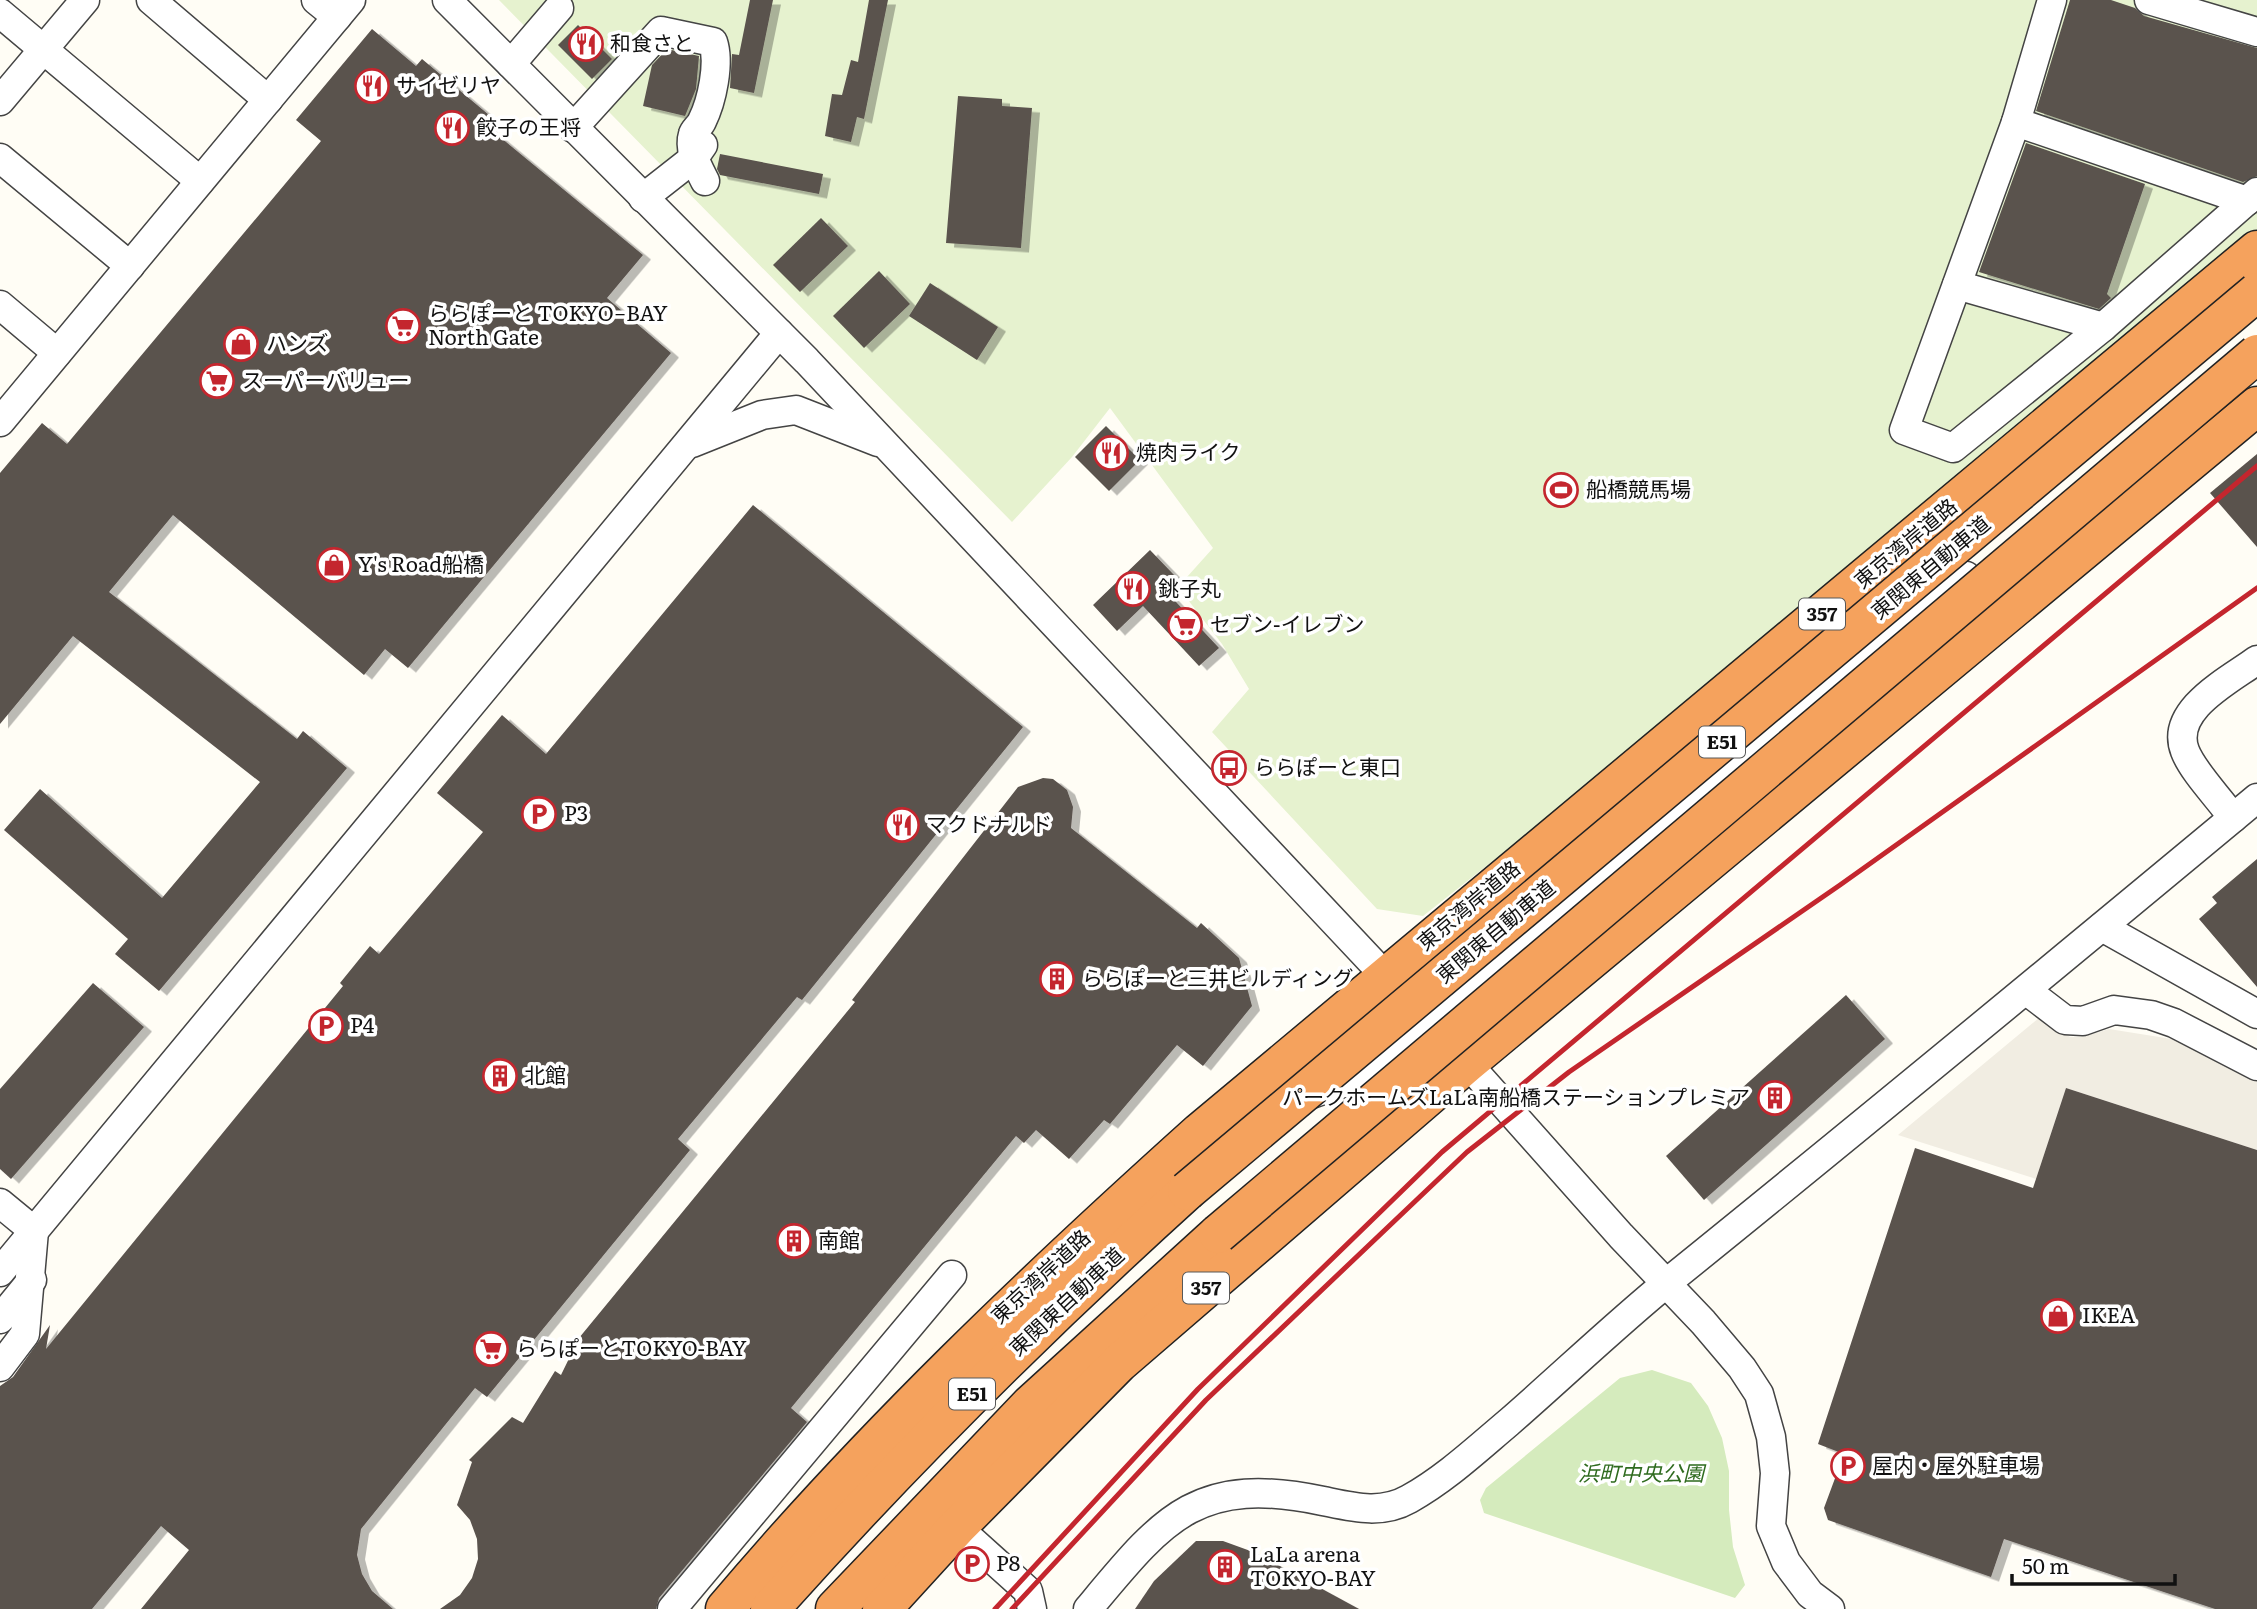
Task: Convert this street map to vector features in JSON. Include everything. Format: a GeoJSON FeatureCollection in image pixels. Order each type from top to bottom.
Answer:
{"type":"FeatureCollection","features":[{"type":"Feature","properties":{"kind":"highway","name":"東京湾岸道路"},"geometry":{"type":"LineString","coordinates":[[725,1609],[900,1415],[1065,1253],[1140,1186],[1385,976],[2257,250]]}},
{"type":"Feature","properties":{"kind":"highway","name":"東関東自動車道"},"geometry":{"type":"LineString","coordinates":[[770,1609],[983,1382],[1056,1310],[1187,1191],[2257,292]]}},
{"type":"Feature","properties":{"kind":"highway","name":"E51"},"geometry":{"type":"LineString","coordinates":[[835,1609],[1031,1404],[1207,1243],[2257,354]]}},
{"type":"Feature","properties":{"kind":"highway","name":"357"},"geometry":{"type":"LineString","coordinates":[[882,1609],[957,1527],[1119,1363],[1467,1063],[2257,406]]}},
{"type":"Feature","properties":{"kind":"street"},"geometry":{"type":"LineString","coordinates":[[0,101],[85,0]]}},
{"type":"Feature","properties":{"kind":"street"},"geometry":{"type":"LineString","coordinates":[[151,0],[268,100]]}},
{"type":"Feature","properties":{"kind":"street"},"geometry":{"type":"LineString","coordinates":[[447,0],[779,333],[886,445],[1467,1063],[1742,1368],[1759,1394],[1772,1437],[1774,1473],[1771,1525],[1786,1562],[1810,1594],[1830,1609]]}},
{"type":"Feature","properties":{"kind":"street"},"geometry":{"type":"LineString","coordinates":[[2052,0],[2016,122],[1904,430],[1953,448],[2103,327],[2252,196]]}},
{"type":"Feature","properties":{"kind":"street"},"geometry":{"type":"LineString","coordinates":[[2149,0],[2257,32]]}},
{"type":"Feature","properties":{"kind":"street"},"geometry":{"type":"LineString","coordinates":[[0,422],[268,100],[335,6]]}},
{"type":"Feature","properties":{"kind":"street"},"geometry":{"type":"LineString","coordinates":[[511,64],[559,8]]}},
{"type":"Feature","properties":{"kind":"street"},"geometry":{"type":"LineString","coordinates":[[0,13],[200,181]]}},
{"type":"Feature","properties":{"kind":"street"},"geometry":{"type":"LineString","coordinates":[[568,123],[661,31],[713,42],[717,65],[702,122],[693,134],[699,169]]}},
{"type":"Feature","properties":{"kind":"street"},"geometry":{"type":"LineString","coordinates":[[568,123],[650,36]]}},
{"type":"Feature","properties":{"kind":"street"},"geometry":{"type":"LineString","coordinates":[[2016,122],[2252,196]]}},
{"type":"Feature","properties":{"kind":"street"},"geometry":{"type":"LineString","coordinates":[[643,198],[699,169],[710,130]]}},
{"type":"Feature","properties":{"kind":"street"},"geometry":{"type":"LineString","coordinates":[[0,158],[130,266]]}},
{"type":"Feature","properties":{"kind":"street"},"geometry":{"type":"LineString","coordinates":[[1957,285],[2103,327]]}},
{"type":"Feature","properties":{"kind":"street"},"geometry":{"type":"LineString","coordinates":[[0,305],[57,353]]}},
{"type":"Feature","properties":{"kind":"street"},"geometry":{"type":"LineString","coordinates":[[0,1272],[128,1115],[690,444],[779,333]]}},
{"type":"Feature","properties":{"kind":"street"},"geometry":{"type":"LineString","coordinates":[[690,444],[762,415],[796,410],[886,445]]}},
{"type":"Feature","properties":{"kind":"street"},"geometry":{"type":"LineString","coordinates":[[1140,1186],[1218,1154],[1278,1105],[1357,1078],[2113,454],[2137,442],[2163,437],[2223,435]]}},
{"type":"Feature","properties":{"kind":"street"},"geometry":{"type":"LineString","coordinates":[[2233,818],[2186,753],[2182,738],[2185,722],[2193,709],[2257,660]]}},
{"type":"Feature","properties":{"kind":"street"},"geometry":{"type":"LineString","coordinates":[[1088,1609],[1140,1546],[1165,1523],[1208,1502],[1254,1491],[1378,1509],[1408,1500],[1458,1466],[1666,1284],[2027,991],[2257,799]]}},
{"type":"Feature","properties":{"kind":"street"},"geometry":{"type":"LineString","coordinates":[[2102,927],[2257,1014]]}},
{"type":"Feature","properties":{"kind":"street"},"geometry":{"type":"LineString","coordinates":[[2027,991],[2065,1020],[2083,1021],[2114,1010],[2151,1015],[2174,1023],[2257,1066]]}},
{"type":"Feature","properties":{"kind":"street"},"geometry":{"type":"LineString","coordinates":[[0,1203],[34,1231]]}},
{"type":"Feature","properties":{"kind":"street"},"geometry":{"type":"LineString","coordinates":[[0,1367],[24,1334],[32,1280],[34,1231]]}},
{"type":"Feature","properties":{"kind":"street"},"geometry":{"type":"LineString","coordinates":[[672,1609],[952,1275]]}},
{"type":"Feature","properties":{"kind":"street"},"geometry":{"type":"LineString","coordinates":[[0,1319],[32,1280]]}},
{"type":"Feature","properties":{"kind":"street"},"geometry":{"type":"LineString","coordinates":[[957,1527],[1028,1591],[1032,1609]]}},
{"type":"Feature","properties":{"kind":"green space","name":"船橋競馬場"},"geometry":{"type":"Polygon","coordinates":[[[499,0],[2257,0],[2257,234],[1748,660],[1423,916],[1377,909],[1212,732],[1249,689],[1222,644],[1178,587],[1213,548],[1110,408],[1072,457],[1012,522],[499,0]]]}},
{"type":"Feature","properties":{"kind":"green space","name":"浜町中央公園"},"geometry":{"type":"Polygon","coordinates":[[[1652,1370],[1691,1383],[1708,1406],[1722,1438],[1729,1471],[1733,1547],[1745,1585],[1735,1598],[1484,1513],[1480,1500],[1486,1488],[1620,1378],[1652,1370]]]}},
{"type":"Feature","properties":{"kind":"shaded area"},"geometry":{"type":"Polygon","coordinates":[[[2040,1017],[2070,1037],[2082,1037],[2109,1029],[2178,1040],[2257,1082],[2257,1150],[2066,1088],[2036,1179],[1898,1135],[2040,1017]]]}},
{"type":"Feature","properties":{"kind":"building"},"geometry":{"type":"Polygon","coordinates":[[[750,0],[773,0],[754,93],[730,88],[732,54],[739,55],[750,0]]]}},
{"type":"Feature","properties":{"kind":"building"},"geometry":{"type":"Polygon","coordinates":[[[869,0],[888,0],[864,119],[857,117],[851,142],[825,136],[832,94],[842,95],[851,60],[858,62],[869,0]]]}},
{"type":"Feature","properties":{"kind":"building"},"geometry":{"type":"Polygon","coordinates":[[[2070,0],[2111,0],[2135,8],[2144,16],[2257,48],[2257,176],[2243,182],[2036,111],[2070,0]]]}},
{"type":"Feature","properties":{"kind":"building"},"geometry":{"type":"Polygon","coordinates":[[[578,25],[612,59],[592,79],[558,45],[578,25]]]}},
{"type":"Feature","properties":{"kind":"building","name":"ららぽーと TOKYO−BAY North Gate"},"geometry":{"type":"Polygon","coordinates":[[[372,29],[416,66],[422,59],[495,120],[489,128],[643,255],[607,298],[671,353],[408,668],[385,649],[364,675],[173,515],[109,592],[297,739],[303,731],[347,768],[159,991],[115,954],[128,939],[4,830],[40,789],[162,898],[260,782],[73,636],[0,724],[0,473],[42,423],[67,444],[321,141],[296,120],[372,29]]]}},
{"type":"Feature","properties":{"kind":"building"},"geometry":{"type":"Polygon","coordinates":[[[667,49],[699,56],[696,89],[685,116],[643,106],[652,65],[667,49]]]}},
{"type":"Feature","properties":{"kind":"building"},"geometry":{"type":"Polygon","coordinates":[[[958,96],[1002,99],[1002,106],[1032,108],[1021,248],[946,243],[958,96]]]}},
{"type":"Feature","properties":{"kind":"building"},"geometry":{"type":"Polygon","coordinates":[[[2026,143],[2145,184],[2107,294],[2111,298],[2099,309],[1979,272],[2026,143]]]}},
{"type":"Feature","properties":{"kind":"building"},"geometry":{"type":"Polygon","coordinates":[[[720,154],[823,174],[819,194],[720,175],[717,169],[720,154]]]}},
{"type":"Feature","properties":{"kind":"building"},"geometry":{"type":"Polygon","coordinates":[[[821,218],[848,246],[800,292],[773,265],[821,218]]]}},
{"type":"Feature","properties":{"kind":"building"},"geometry":{"type":"Polygon","coordinates":[[[879,271],[910,304],[864,348],[833,316],[879,271]]]}},
{"type":"Feature","properties":{"kind":"building"},"geometry":{"type":"Polygon","coordinates":[[[930,283],[998,327],[977,360],[909,316],[930,283]]]}},
{"type":"Feature","properties":{"kind":"building"},"geometry":{"type":"Polygon","coordinates":[[[1106,426],[1140,460],[1109,491],[1075,457],[1106,426]]]}},
{"type":"Feature","properties":{"kind":"building"},"geometry":{"type":"Polygon","coordinates":[[[2257,454],[2257,547],[2210,493],[2257,454]]]}},
{"type":"Feature","properties":{"kind":"building","name":"北館"},"geometry":{"type":"Polygon","coordinates":[[[753,505],[1023,727],[802,1000],[797,997],[678,1139],[690,1150],[487,1397],[475,1388],[361,1529],[357,1555],[362,1574],[372,1591],[393,1609],[141,1609],[189,1550],[161,1526],[92,1609],[0,1609],[0,1386],[13,1377],[50,1325],[46,1349],[343,986],[340,983],[370,946],[379,954],[483,832],[437,793],[502,715],[546,754],[753,505]]]}},
{"type":"Feature","properties":{"kind":"building"},"geometry":{"type":"Polygon","coordinates":[[[1150,550],[1175,576],[1163,588],[1219,648],[1199,666],[1143,606],[1117,631],[1093,605],[1150,550]]]}},
{"type":"Feature","properties":{"kind":"building","name":"南館"},"geometry":{"type":"Polygon","coordinates":[[[1043,778],[1053,779],[1067,790],[1073,807],[1071,828],[1197,928],[1201,923],[1239,958],[1252,1006],[1203,1066],[1177,1045],[1110,1124],[1104,1120],[1069,1159],[1036,1130],[1024,1143],[1016,1136],[791,1408],[807,1422],[659,1598],[656,1609],[440,1609],[460,1595],[472,1578],[478,1559],[477,1539],[470,1520],[457,1505],[472,1462],[469,1460],[512,1417],[523,1423],[555,1371],[561,1375],[579,1338],[855,1002],[852,1000],[1018,787],[1043,778]]]}},
{"type":"Feature","properties":{"kind":"building"},"geometry":{"type":"Polygon","coordinates":[[[2257,859],[2257,987],[2199,919],[2217,903],[2212,897],[2257,859]]]}},
{"type":"Feature","properties":{"kind":"building"},"geometry":{"type":"Polygon","coordinates":[[[93,983],[144,1027],[11,1179],[0,1169],[0,1089],[93,983]]]}},
{"type":"Feature","properties":{"kind":"building","name":"パークホームズLaLa南船橋ステーションプレミア"},"geometry":{"type":"Polygon","coordinates":[[[1846,995],[1885,1039],[1704,1200],[1666,1156],[1846,995]]]}},
{"type":"Feature","properties":{"kind":"building","name":"IKEA"},"geometry":{"type":"Polygon","coordinates":[[[2066,1088],[2257,1150],[2257,1609],[2215,1609],[2004,1539],[1991,1577],[1828,1520],[1824,1508],[1844,1454],[1818,1444],[1915,1148],[2033,1188],[2066,1088]]]}},
{"type":"Feature","properties":{"kind":"building","name":"LaLa arena TOKYO-BAY"},"geometry":{"type":"Polygon","coordinates":[[[1196,1541],[1223,1541],[1256,1553],[1359,1609],[1135,1609],[1154,1581],[1196,1541]]]}},
{"type":"Feature","properties":{"kind":"railway"},"geometry":{"type":"LineString","coordinates":[[995,1609],[1198,1389],[1442,1152],[2257,466]]}},
{"type":"Feature","properties":{"kind":"railway"},"geometry":{"type":"LineString","coordinates":[[1012,1609],[1206,1400],[1467,1152],[1569,1072],[1840,885],[2257,588]]}},
{"type":"Feature","properties":{"kind":"place","name":"和食さと"},"geometry":{"type":"Point","coordinates":[586,44]}},
{"type":"Feature","properties":{"kind":"place","name":"サイゼリヤ"},"geometry":{"type":"Point","coordinates":[372,86]}},
{"type":"Feature","properties":{"kind":"place","name":"餃子の王将"},"geometry":{"type":"Point","coordinates":[452,128]}},
{"type":"Feature","properties":{"kind":"place","name":"ららぽーと TOKYO−BAY North Gate"},"geometry":{"type":"Point","coordinates":[403,326]}},
{"type":"Feature","properties":{"kind":"place","name":"ハンズ"},"geometry":{"type":"Point","coordinates":[241,344]}},
{"type":"Feature","properties":{"kind":"place","name":"スーパーバリュー"},"geometry":{"type":"Point","coordinates":[217,381]}},
{"type":"Feature","properties":{"kind":"place","name":"焼肉ライク"},"geometry":{"type":"Point","coordinates":[1111,453]}},
{"type":"Feature","properties":{"kind":"place","name":"船橋競馬場"},"geometry":{"type":"Point","coordinates":[1561,490]}},
{"type":"Feature","properties":{"kind":"place","name":"Y's Road船橋"},"geometry":{"type":"Point","coordinates":[334,565]}},
{"type":"Feature","properties":{"kind":"place","name":"銚子丸"},"geometry":{"type":"Point","coordinates":[1133,589]}},
{"type":"Feature","properties":{"kind":"place","name":"セブン-イレブン"},"geometry":{"type":"Point","coordinates":[1185,625]}},
{"type":"Feature","properties":{"kind":"place","name":"ららぽーと東口"},"geometry":{"type":"Point","coordinates":[1229,768]}},
{"type":"Feature","properties":{"kind":"place","name":"P3"},"geometry":{"type":"Point","coordinates":[539,814]}},
{"type":"Feature","properties":{"kind":"place","name":"マクドナルド"},"geometry":{"type":"Point","coordinates":[902,825]}},
{"type":"Feature","properties":{"kind":"place","name":"ららぽーと三井ビルディング"},"geometry":{"type":"Point","coordinates":[1057,979]}},
{"type":"Feature","properties":{"kind":"place","name":"P4"},"geometry":{"type":"Point","coordinates":[326,1026]}},
{"type":"Feature","properties":{"kind":"place","name":"北館"},"geometry":{"type":"Point","coordinates":[500,1076]}},
{"type":"Feature","properties":{"kind":"place","name":"パークホームズLaLa南船橋ステーションプレミア"},"geometry":{"type":"Point","coordinates":[1775,1098]}},
{"type":"Feature","properties":{"kind":"place","name":"南館"},"geometry":{"type":"Point","coordinates":[794,1241]}},
{"type":"Feature","properties":{"kind":"place","name":"IKEA"},"geometry":{"type":"Point","coordinates":[2058,1316]}},
{"type":"Feature","properties":{"kind":"place","name":"ららぽーとTOKYO-BAY"},"geometry":{"type":"Point","coordinates":[491,1349]}},
{"type":"Feature","properties":{"kind":"place","name":"屋内・屋外駐車場"},"geometry":{"type":"Point","coordinates":[1848,1466]}},
{"type":"Feature","properties":{"kind":"place","name":"P8"},"geometry":{"type":"Point","coordinates":[972,1564]}},
{"type":"Feature","properties":{"kind":"place","name":"LaLa arena TOKYO-BAY"},"geometry":{"type":"Point","coordinates":[1225,1567]}}]}
